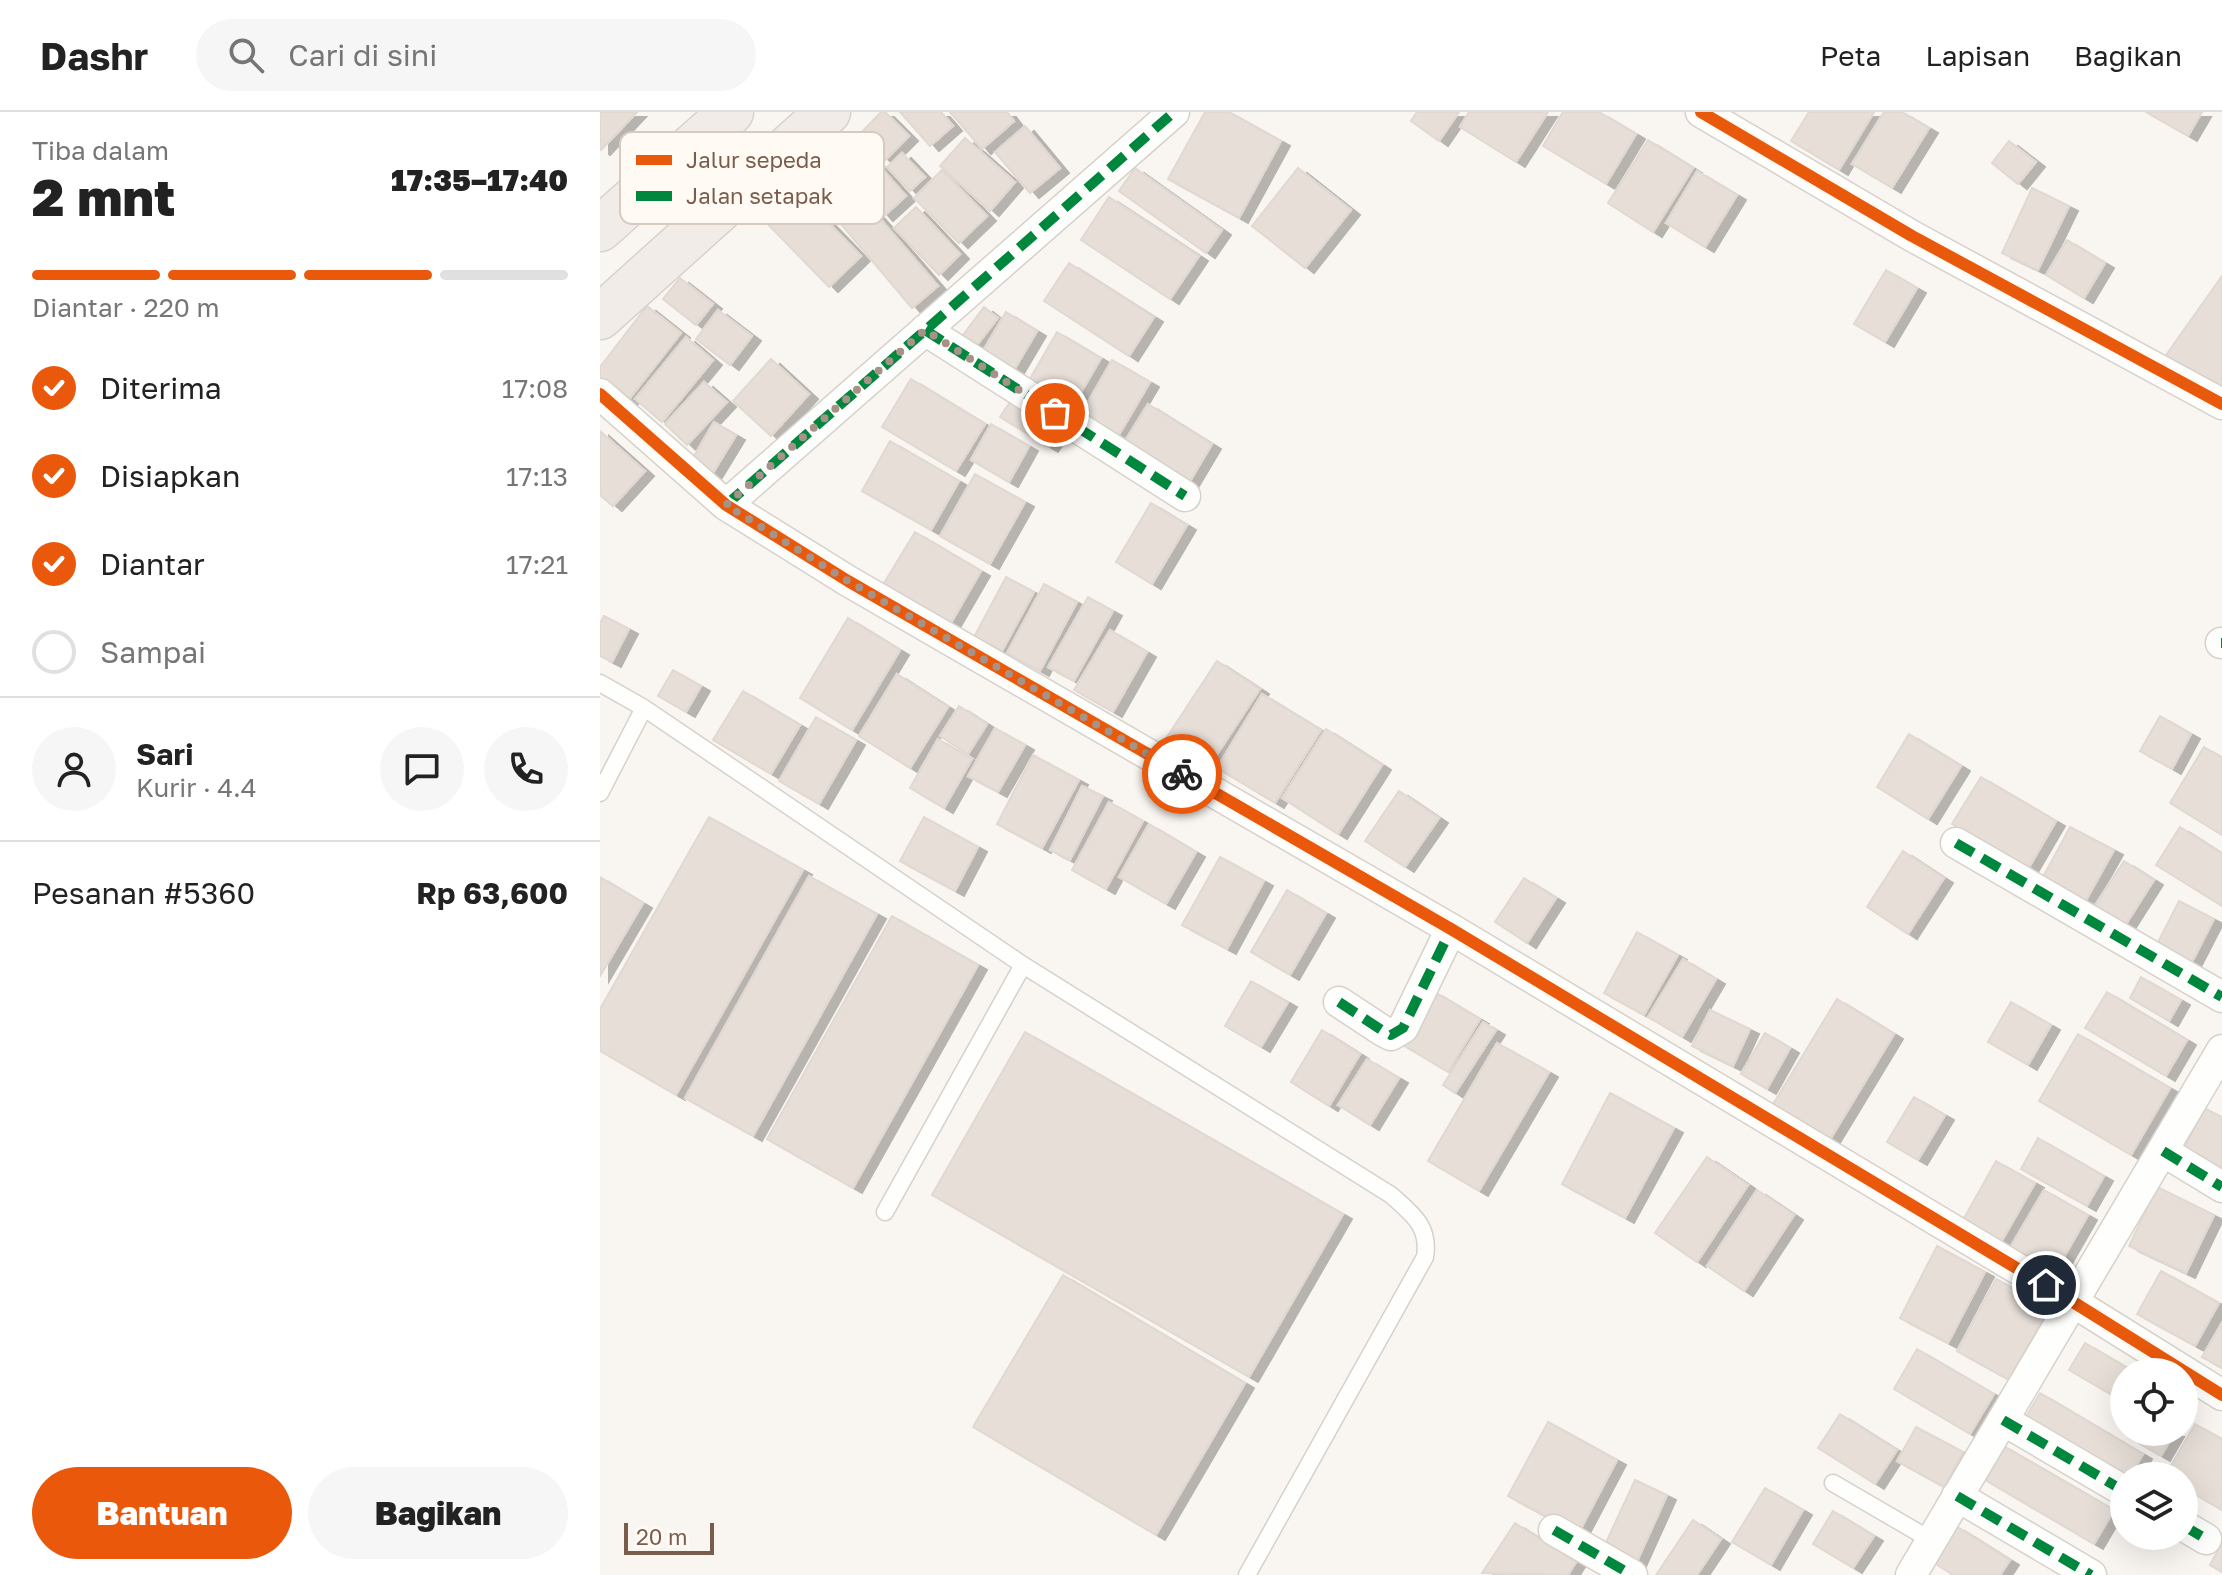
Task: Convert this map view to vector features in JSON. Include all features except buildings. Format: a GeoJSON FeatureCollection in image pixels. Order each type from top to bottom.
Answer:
{"type":"FeatureCollection","features":[{"type":"Feature","properties":{"kind":"highway"},"geometry":{"type":"LineString","coordinates":[[709,132],[731,112]]}},
{"type":"Feature","properties":{"kind":"highway"},"geometry":{"type":"LineString","coordinates":[[806,132],[828,112]]}},
{"type":"Feature","properties":{"kind":"highway"},"geometry":{"type":"LineString","coordinates":[[600,229],[620,211]]}},
{"type":"Feature","properties":{"kind":"highway"},"geometry":{"type":"LineString","coordinates":[[600,317],[703,224]]}},
{"type":"Feature","properties":{"kind":"street"},"geometry":{"type":"LineString","coordinates":[[726,505],[1174,112]]}},
{"type":"Feature","properties":{"kind":"street"},"geometry":{"type":"LineString","coordinates":[[1701,112],[1912,236],[2222,404]]}},
{"type":"Feature","properties":{"kind":"street"},"geometry":{"type":"LineString","coordinates":[[925,330],[1185,496]]}},
{"type":"Feature","properties":{"kind":"street"},"geometry":{"type":"LineString","coordinates":[[600,394],[726,505],[862,589],[1451,929],[2073,1302],[2222,1395]]}},
{"type":"Feature","properties":{"kind":"street"},"geometry":{"type":"LineString","coordinates":[[1956,843],[2222,997]]}},
{"type":"Feature","properties":{"kind":"street"},"geometry":{"type":"LineString","coordinates":[[1339,1002],[1383,1031],[1391,1035],[1397,1033],[1403,1028],[1451,929]]}},
{"type":"Feature","properties":{"kind":"street"},"geometry":{"type":"LineString","coordinates":[[1911,1575],[2222,1050]]}},
{"type":"Feature","properties":{"kind":"street"},"geometry":{"type":"LineString","coordinates":[[2163,1151],[2222,1187]]}},
{"type":"Feature","properties":{"kind":"street"},"geometry":{"type":"LineString","coordinates":[[2003,1420],[2110,1483]]}},
{"type":"Feature","properties":{"kind":"street"},"geometry":{"type":"LineString","coordinates":[[1957,1496],[2091,1575]]}},
{"type":"Feature","properties":{"kind":"street"},"geometry":{"type":"LineString","coordinates":[[1554,1530],[1632,1575]]}},
{"type":"Feature","properties":{"kind":"lane"},"geometry":{"type":"LineString","coordinates":[[600,683],[644,708],[1023,965],[1391,1195],[1417,1218],[1427,1242],[1425,1257],[1247,1575]]}},
{"type":"Feature","properties":{"kind":"lane"},"geometry":{"type":"LineString","coordinates":[[600,793],[644,708]]}},
{"type":"Feature","properties":{"kind":"lane"},"geometry":{"type":"LineString","coordinates":[[885,1212],[1023,965]]}},
{"type":"Feature","properties":{"kind":"lane"},"geometry":{"type":"LineString","coordinates":[[1833,1483],[1931,1540]]}},
{"type":"Feature","properties":{"kind":"marked path"},"geometry":{"type":"LineString","coordinates":[[726,505],[1174,112]]}},
{"type":"Feature","properties":{"kind":"marked path"},"geometry":{"type":"LineString","coordinates":[[925,330],[1185,496]]}},
{"type":"Feature","properties":{"kind":"marked path"},"geometry":{"type":"LineString","coordinates":[[1956,843],[2222,997]]}},
{"type":"Feature","properties":{"kind":"marked path"},"geometry":{"type":"LineString","coordinates":[[1339,1002],[1391,1035],[1403,1028],[1451,929]]}},
{"type":"Feature","properties":{"kind":"marked path"},"geometry":{"type":"LineString","coordinates":[[2163,1151],[2222,1187]]}},
{"type":"Feature","properties":{"kind":"marked path"},"geometry":{"type":"LineString","coordinates":[[2003,1420],[2110,1483]]}},
{"type":"Feature","properties":{"kind":"marked path"},"geometry":{"type":"LineString","coordinates":[[1957,1496],[2091,1575]]}},
{"type":"Feature","properties":{"kind":"marked path"},"geometry":{"type":"LineString","coordinates":[[1554,1530],[1632,1575]]}},
{"type":"Feature","properties":{"kind":"marked path"},"geometry":{"type":"LineString","coordinates":[[2198,1534],[2206,1539]]}},
{"type":"Feature","properties":{"kind":"cycle path"},"geometry":{"type":"LineString","coordinates":[[1701,112],[1912,236],[2222,404]]}},
{"type":"Feature","properties":{"kind":"cycle path"},"geometry":{"type":"LineString","coordinates":[[600,394],[726,505],[848,581],[1451,929],[2073,1302],[2222,1395]]}},
{"type":"Feature","properties":{"kind":"way so far"},"geometry":{"type":"LineString","coordinates":[[1055,413],[925,330],[726,505],[848,581],[1182,774]]}},
{"type":"Feature","properties":{"kind":"route"},"geometry":{"type":"LineString","coordinates":[[1182,774],[1451,929],[2046,1285]]}}]}
